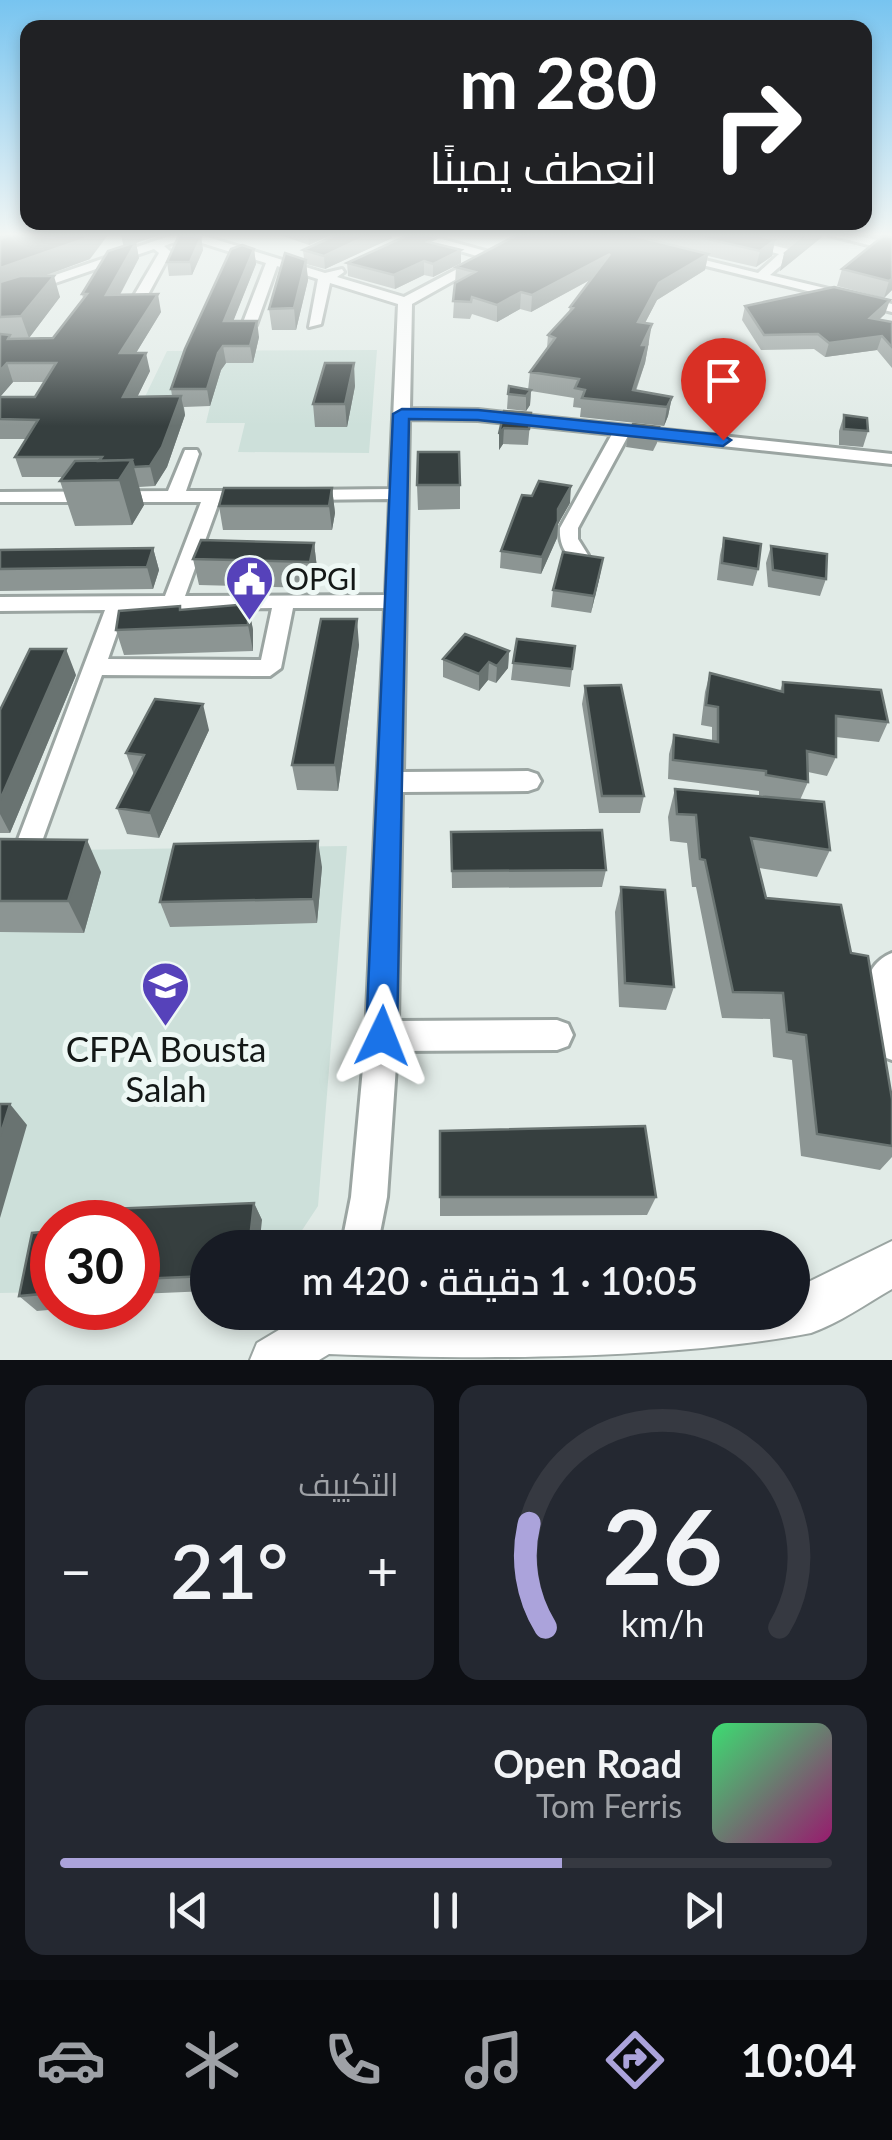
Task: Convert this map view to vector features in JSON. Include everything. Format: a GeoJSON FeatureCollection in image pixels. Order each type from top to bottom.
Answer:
{"type":"FeatureCollection","features":[{"type":"Feature","properties":{"kind":"street"},"geometry":{"type":"LineString","coordinates":[[0,319],[16,298]]}},
{"type":"Feature","properties":{"kind":"street"},"geometry":{"type":"LineString","coordinates":[[250,325],[262,298]]}},
{"type":"Feature","properties":{"kind":"street"},"geometry":{"type":"LineString","coordinates":[[314,324],[320,298]]}},
{"type":"Feature","properties":{"kind":"street"},"geometry":{"type":"LineString","coordinates":[[393,298],[405,302],[412,298]]}},
{"type":"Feature","properties":{"kind":"street"},"geometry":{"type":"LineString","coordinates":[[852,298],[892,308]]}},
{"type":"Feature","properties":{"kind":"street"},"geometry":{"type":"LineString","coordinates":[[363,1230],[370,1197],[382,1036],[405,302]]}},
{"type":"Feature","properties":{"kind":"street"},"geometry":{"type":"LineString","coordinates":[[402,414],[478,415],[892,460]]}},
{"type":"Feature","properties":{"kind":"street"},"geometry":{"type":"LineString","coordinates":[[578,556],[569,539],[570,528],[622,431]]}},
{"type":"Feature","properties":{"kind":"street"},"geometry":{"type":"LineString","coordinates":[[174,496],[192,454]]}},
{"type":"Feature","properties":{"kind":"street"},"geometry":{"type":"LineString","coordinates":[[0,498],[400,494]]}},
{"type":"Feature","properties":{"kind":"street"},"geometry":{"type":"LineString","coordinates":[[172,604],[212,496]]}},
{"type":"Feature","properties":{"kind":"street"},"geometry":{"type":"LineString","coordinates":[[0,604],[395,601]]}},
{"type":"Feature","properties":{"kind":"street"},"geometry":{"type":"LineString","coordinates":[[95,667],[270,668],[284,602]]}},
{"type":"Feature","properties":{"kind":"street"},"geometry":{"type":"LineString","coordinates":[[27,850],[118,604]]}},
{"type":"Feature","properties":{"kind":"street"},"geometry":{"type":"LineString","coordinates":[[391,782],[528,780]]}},
{"type":"Feature","properties":{"kind":"street"},"geometry":{"type":"LineString","coordinates":[[892,967],[881,980],[878,1004],[892,1045]]}},
{"type":"Feature","properties":{"kind":"street"},"geometry":{"type":"LineString","coordinates":[[382,1036],[557,1035]]}},
{"type":"Feature","properties":{"kind":"street"},"geometry":{"type":"LineString","coordinates":[[810,1309],[892,1264]]}},
{"type":"Feature","properties":{"kind":"street"},"geometry":{"type":"LineString","coordinates":[[274,1360],[316,1330]]}},
{"type":"Feature","properties":{"kind":"street"},"geometry":{"type":"LineString","coordinates":[[453,1330],[647,1344],[714,1330]]}},
{"type":"Feature","properties":{"kind":"shaded area"},"geometry":{"type":"Polygon","coordinates":[[[377,350],[369,453],[238,452],[245,423],[206,423],[210,406],[141,405],[167,351],[377,350]]]}},
{"type":"Feature","properties":{"kind":"shaded area","name":"CFPA Bousta Salah"},"geometry":{"type":"Polygon","coordinates":[[[347,846],[318,1206],[302,1230],[190,1230],[190,1241],[160,1230],[160,1200],[30,1200],[30,1292],[0,1293],[0,851],[347,846]]]}},
{"type":"Feature","properties":{"kind":"building"},"geometry":{"type":"Polygon","coordinates":[[[0,298],[35,298],[21,316],[0,317],[0,298]]]}},
{"type":"Feature","properties":{"kind":"building"},"geometry":{"type":"Polygon","coordinates":[[[84,298],[155,298],[120,353],[146,353],[123,397],[181,396],[162,447],[150,466],[134,467],[132,460],[99,461],[102,457],[15,457],[38,420],[0,419],[0,397],[35,397],[56,363],[7,363],[0,371],[0,334],[10,335],[8,339],[53,338],[84,298]]]}},
{"type":"Feature","properties":{"kind":"building"},"geometry":{"type":"Polygon","coordinates":[[[208,298],[233,298],[224,321],[257,321],[250,346],[223,346],[207,389],[171,389],[208,298]]]}},
{"type":"Feature","properties":{"kind":"building"},"geometry":{"type":"Polygon","coordinates":[[[272,298],[296,298],[294,308],[269,309],[272,298]]]}},
{"type":"Feature","properties":{"kind":"building"},"geometry":{"type":"Polygon","coordinates":[[[477,298],[509,298],[497,305],[477,298]]]}},
{"type":"Feature","properties":{"kind":"building"},"geometry":{"type":"Polygon","coordinates":[[[576,298],[651,298],[638,322],[652,324],[642,345],[647,345],[633,390],[672,397],[667,407],[582,398],[585,390],[575,388],[579,379],[530,372],[555,338],[548,335],[573,308],[570,307],[576,298]]]}},
{"type":"Feature","properties":{"kind":"building"},"geometry":{"type":"Polygon","coordinates":[[[780,298],[890,300],[870,318],[892,322],[892,347],[882,336],[829,343],[818,334],[764,335],[745,306],[780,298]]]}},
{"type":"Feature","properties":{"kind":"building"},"geometry":{"type":"Polygon","coordinates":[[[325,363],[354,363],[345,404],[313,404],[325,363]]]}},
{"type":"Feature","properties":{"kind":"building"},"geometry":{"type":"Polygon","coordinates":[[[509,386],[531,390],[526,396],[508,394],[509,386]]]}},
{"type":"Feature","properties":{"kind":"building"},"geometry":{"type":"Polygon","coordinates":[[[504,411],[531,413],[529,429],[504,428],[499,434],[504,411]]]}},
{"type":"Feature","properties":{"kind":"building"},"geometry":{"type":"Polygon","coordinates":[[[844,415],[867,418],[868,431],[844,429],[844,415]]]}},
{"type":"Feature","properties":{"kind":"building"},"geometry":{"type":"Polygon","coordinates":[[[633,424],[659,427],[656,435],[629,431],[633,424]]]}},
{"type":"Feature","properties":{"kind":"building"},"geometry":{"type":"Polygon","coordinates":[[[418,452],[459,452],[460,485],[417,485],[418,452]]]}},
{"type":"Feature","properties":{"kind":"building"},"geometry":{"type":"Polygon","coordinates":[[[132,460],[119,480],[60,481],[75,461],[132,460]]]}},
{"type":"Feature","properties":{"kind":"building"},"geometry":{"type":"Polygon","coordinates":[[[539,481],[571,486],[558,509],[558,521],[542,557],[501,551],[522,495],[532,496],[539,481]]]}},
{"type":"Feature","properties":{"kind":"building"},"geometry":{"type":"Polygon","coordinates":[[[224,488],[332,488],[329,506],[219,506],[224,488]]]}},
{"type":"Feature","properties":{"kind":"building"},"geometry":{"type":"Polygon","coordinates":[[[724,538],[761,544],[758,569],[722,563],[724,538]]]}},
{"type":"Feature","properties":{"kind":"building"},"geometry":{"type":"Polygon","coordinates":[[[201,540],[314,543],[310,562],[193,559],[201,540]]]}},
{"type":"Feature","properties":{"kind":"building"},"geometry":{"type":"Polygon","coordinates":[[[771,546],[827,554],[826,579],[773,570],[771,546]]]}},
{"type":"Feature","properties":{"kind":"building"},"geometry":{"type":"Polygon","coordinates":[[[153,548],[147,567],[0,569],[0,550],[153,548]]]}},
{"type":"Feature","properties":{"kind":"building"},"geometry":{"type":"Polygon","coordinates":[[[563,552],[603,558],[594,596],[553,590],[563,552]]]}},
{"type":"Feature","properties":{"kind":"building"},"geometry":{"type":"Polygon","coordinates":[[[248,604],[248,625],[116,630],[119,611],[248,604]]]}},
{"type":"Feature","properties":{"kind":"building"},"geometry":{"type":"Polygon","coordinates":[[[321,619],[357,619],[335,765],[292,765],[321,619]]]}},
{"type":"Feature","properties":{"kind":"building"},"geometry":{"type":"Polygon","coordinates":[[[465,634],[509,651],[497,666],[489,662],[479,674],[443,659],[465,634]]]}},
{"type":"Feature","properties":{"kind":"building"},"geometry":{"type":"Polygon","coordinates":[[[517,639],[575,646],[572,669],[513,663],[517,639]]]}},
{"type":"Feature","properties":{"kind":"building"},"geometry":{"type":"Polygon","coordinates":[[[30,649],[66,649],[0,800],[0,710],[30,649]]]}},
{"type":"Feature","properties":{"kind":"building"},"geometry":{"type":"Polygon","coordinates":[[[710,673],[783,692],[783,682],[881,690],[888,722],[836,716],[836,757],[807,751],[808,782],[766,775],[766,771],[673,760],[674,735],[718,742],[718,707],[706,705],[710,673]]]}},
{"type":"Feature","properties":{"kind":"building"},"geometry":{"type":"Polygon","coordinates":[[[621,685],[644,796],[602,796],[585,686],[621,685]]]}},
{"type":"Feature","properties":{"kind":"building"},"geometry":{"type":"Polygon","coordinates":[[[155,699],[203,704],[150,813],[117,808],[144,755],[126,753],[155,699]]]}},
{"type":"Feature","properties":{"kind":"building"},"geometry":{"type":"Polygon","coordinates":[[[675,789],[824,802],[830,850],[751,838],[766,898],[841,905],[851,953],[868,956],[892,1099],[892,1146],[817,1134],[806,1035],[787,1032],[783,993],[733,992],[705,860],[700,859],[696,815],[677,814],[675,789]]]}},
{"type":"Feature","properties":{"kind":"building"},"geometry":{"type":"Polygon","coordinates":[[[602,830],[606,870],[452,871],[451,832],[602,830]]]}},
{"type":"Feature","properties":{"kind":"building"},"geometry":{"type":"Polygon","coordinates":[[[0,839],[87,840],[68,901],[0,901],[0,839]]]}},
{"type":"Feature","properties":{"kind":"building"},"geometry":{"type":"Polygon","coordinates":[[[318,841],[313,899],[160,902],[174,844],[318,841]]]}},
{"type":"Feature","properties":{"kind":"building"},"geometry":{"type":"Polygon","coordinates":[[[621,887],[665,890],[674,987],[625,983],[621,887]]]}},
{"type":"Feature","properties":{"kind":"building"},"geometry":{"type":"Polygon","coordinates":[[[0,1104],[10,1104],[0,1136],[0,1104]]]}},
{"type":"Feature","properties":{"kind":"building"},"geometry":{"type":"Polygon","coordinates":[[[645,1126],[656,1197],[440,1197],[440,1131],[645,1126]]]}},
{"type":"Feature","properties":{"kind":"building"},"geometry":{"type":"Polygon","coordinates":[[[254,1203],[251,1230],[190,1230],[190,1277],[160,1278],[160,1207],[254,1203]]]}},
{"type":"Feature","properties":{"kind":"building"},"geometry":{"type":"Polygon","coordinates":[[[30,1243],[30,1295],[19,1296],[30,1243]]]}},
{"type":"Feature","properties":{"kind":"place","name":"OPGI"},"geometry":{"type":"Point","coordinates":[250,622]}},
{"type":"Feature","properties":{"kind":"place","name":"CFPA Bousta Salah"},"geometry":{"type":"Point","coordinates":[166,1028]}},
{"type":"Feature","properties":{"kind":"route"},"geometry":{"type":"LineString","coordinates":[[382,1036],[402,414],[478,415],[723,440]]}}]}
